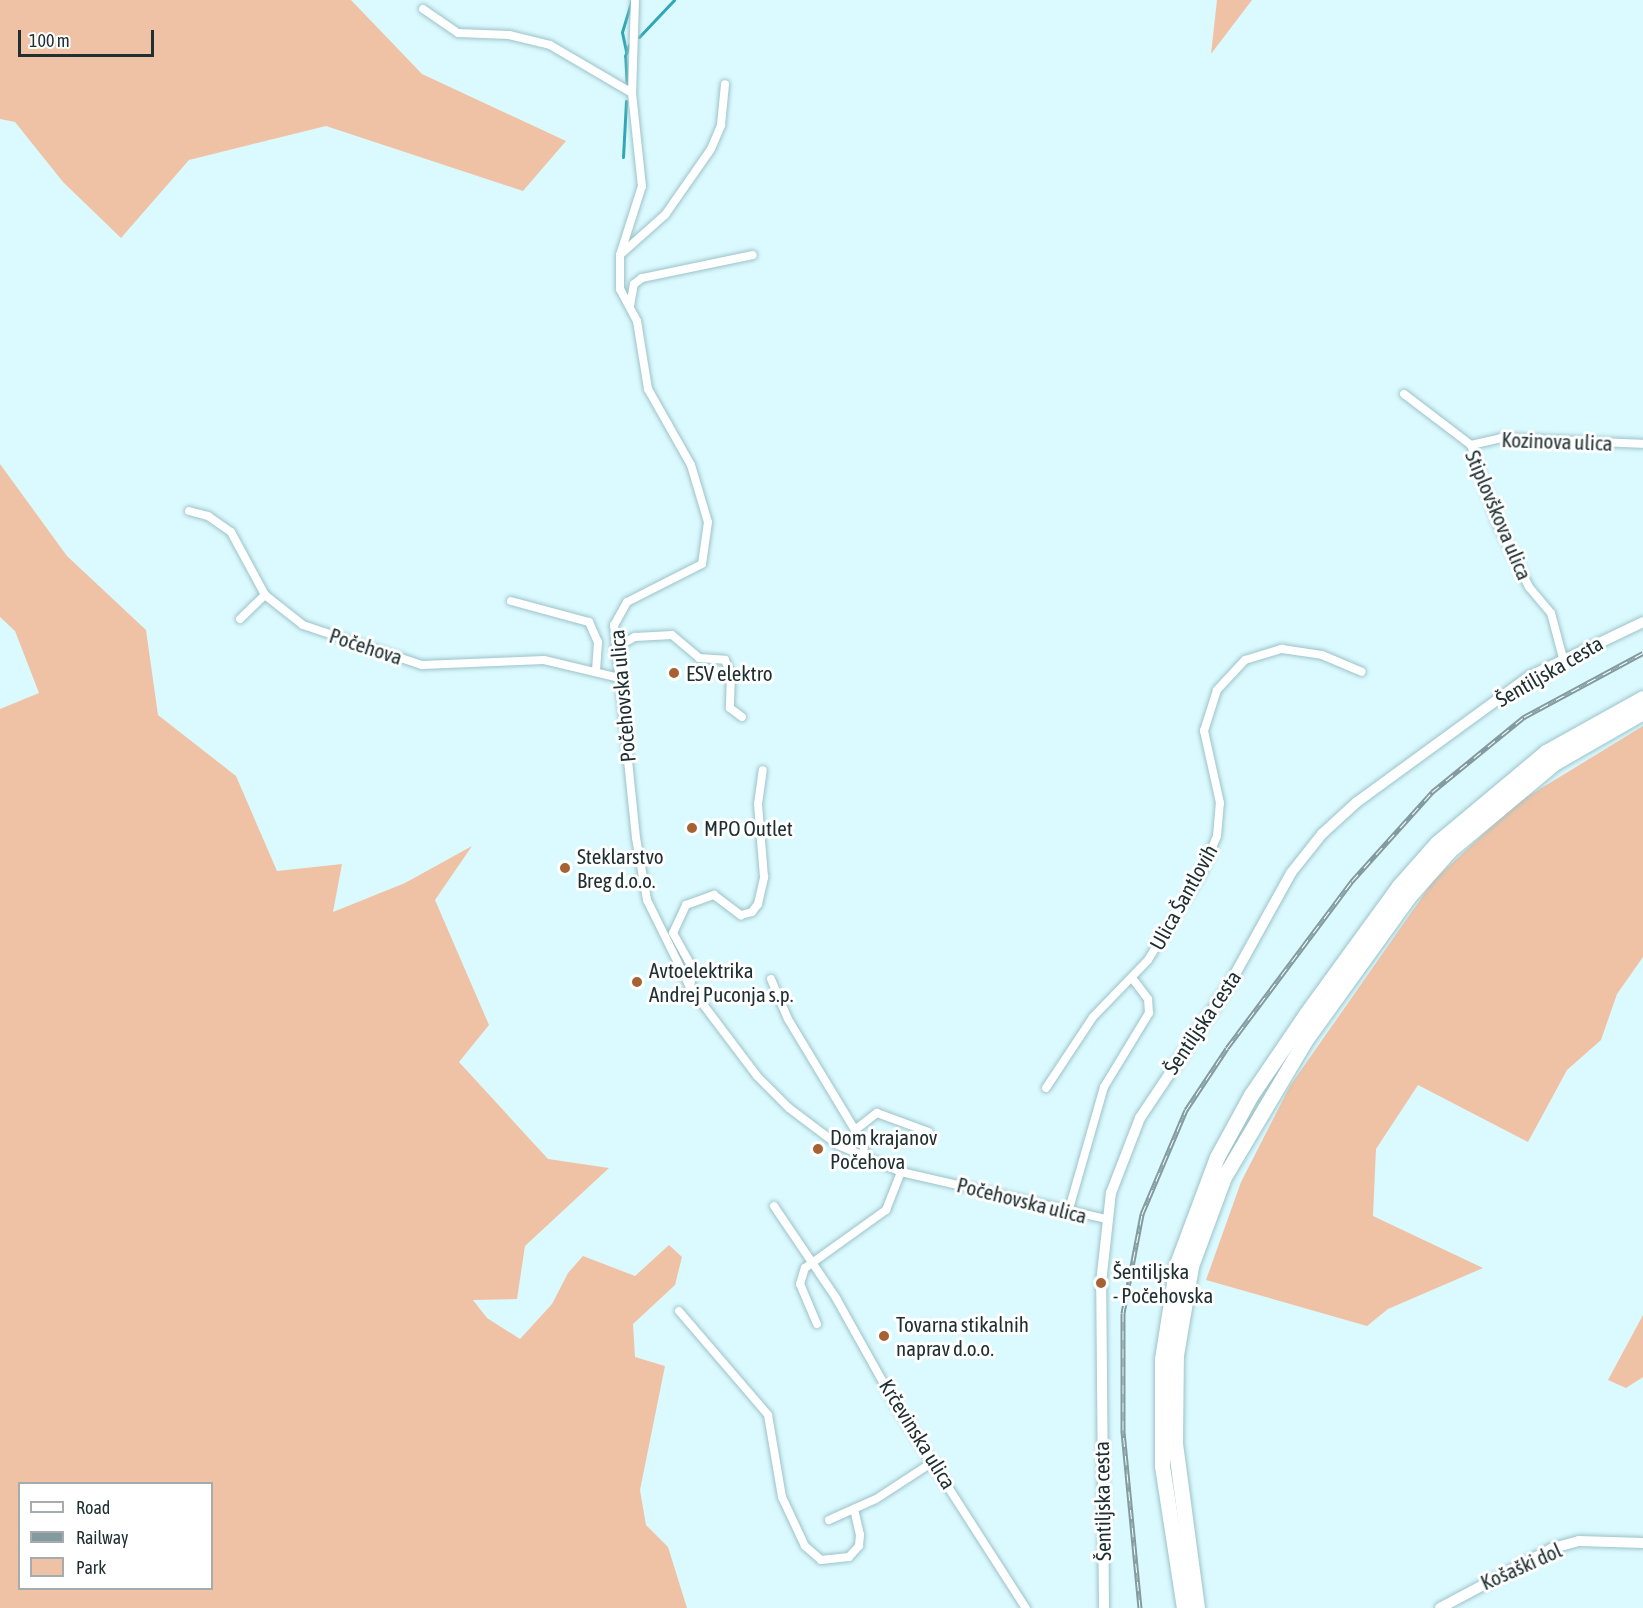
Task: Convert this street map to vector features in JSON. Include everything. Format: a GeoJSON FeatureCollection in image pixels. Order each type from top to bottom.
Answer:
{"type":"FeatureCollection","features":[{"type":"Feature","properties":{"kind":"highway"},"geometry":{"type":"LineString","coordinates":[[1184,1608],[1162,1466],[1162,1359],[1177,1264],[1217,1157],[1251,1095],[1306,1014],[1399,886],[1437,843],[1546,752],[1643,698]]}},
{"type":"Feature","properties":{"kind":"highway"},"geometry":{"type":"LineString","coordinates":[[1197,1608],[1175,1444],[1176,1355],[1191,1266],[1224,1177],[1306,1039],[1410,895],[1450,850],[1554,763],[1643,712]]}},
{"type":"Feature","properties":{"kind":"street","name":"Počehovska ulica"},"geometry":{"type":"LineString","coordinates":[[635,0],[632,93],[642,186],[620,255],[620,290],[630,306],[640,332],[648,389],[701,489],[708,543],[702,564],[688,575],[627,602],[614,625],[640,871],[658,926],[690,987],[756,1076],[789,1108],[863,1159],[901,1172],[1107,1219]]}},
{"type":"Feature","properties":{"kind":"street"},"geometry":{"type":"LineString","coordinates":[[423,9],[458,33],[509,35],[562,50],[632,93]]}},
{"type":"Feature","properties":{"kind":"street"},"geometry":{"type":"LineString","coordinates":[[620,255],[665,215],[711,149],[720,125],[726,84]]}},
{"type":"Feature","properties":{"kind":"street"},"geometry":{"type":"LineString","coordinates":[[630,306],[634,284],[642,278],[753,255]]}},
{"type":"Feature","properties":{"kind":"street","name":"Stiplovškova ulica"},"geometry":{"type":"LineString","coordinates":[[1404,394],[1471,445],[1497,523],[1529,587],[1551,613],[1563,658]]}},
{"type":"Feature","properties":{"kind":"street","name":"Kozinova ulica"},"geometry":{"type":"LineString","coordinates":[[1471,445],[1501,438],[1643,444]]}},
{"type":"Feature","properties":{"kind":"street","name":"Počehova"},"geometry":{"type":"LineString","coordinates":[[189,511],[208,516],[231,532],[265,595],[303,625],[422,665],[503,659],[598,670],[619,678]]}},
{"type":"Feature","properties":{"kind":"street"},"geometry":{"type":"LineString","coordinates":[[240,619],[265,595]]}},
{"type":"Feature","properties":{"kind":"street"},"geometry":{"type":"LineString","coordinates":[[511,601],[589,622],[598,642],[598,670]]}},
{"type":"Feature","properties":{"kind":"street","name":"Šentiljska cesta"},"geometry":{"type":"LineString","coordinates":[[1104,1608],[1100,1326],[1107,1219],[1118,1171],[1140,1118],[1229,985],[1301,858],[1357,802],[1514,688],[1563,658],[1643,622]]}},
{"type":"Feature","properties":{"kind":"street"},"geometry":{"type":"LineString","coordinates":[[615,648],[635,637],[672,635],[699,658],[725,660],[731,674],[730,708],[742,717]]}},
{"type":"Feature","properties":{"kind":"street","name":"Ulica Šantlovih"},"geometry":{"type":"LineString","coordinates":[[1046,1088],[1093,1017],[1132,978],[1196,883],[1217,836],[1220,803],[1204,730],[1217,690],[1245,660],[1269,651],[1322,656],[1362,672]]}},
{"type":"Feature","properties":{"kind":"street"},"geometry":{"type":"LineString","coordinates":[[690,987],[693,969],[674,933],[686,905],[714,895],[741,915],[752,912],[758,904],[764,877],[758,804],[764,771]]}},
{"type":"Feature","properties":{"kind":"street"},"geometry":{"type":"LineString","coordinates":[[1069,1209],[1104,1087],[1149,1012],[1148,999],[1132,978]]}},
{"type":"Feature","properties":{"kind":"street"},"geometry":{"type":"LineString","coordinates":[[771,979],[788,1018],[864,1145],[863,1159]]}},
{"type":"Feature","properties":{"kind":"street"},"geometry":{"type":"LineString","coordinates":[[855,1130],[877,1113],[929,1132]]}},
{"type":"Feature","properties":{"kind":"street"},"geometry":{"type":"LineString","coordinates":[[817,1324],[800,1284],[810,1261],[886,1210],[901,1172]]}},
{"type":"Feature","properties":{"kind":"street","name":"Krčevinska ulica"},"geometry":{"type":"LineString","coordinates":[[774,1206],[1026,1608]]}},
{"type":"Feature","properties":{"kind":"street"},"geometry":{"type":"LineString","coordinates":[[679,1311],[768,1415],[782,1497],[805,1546],[821,1560],[849,1557],[859,1546],[860,1534],[854,1509]]}},
{"type":"Feature","properties":{"kind":"street"},"geometry":{"type":"LineString","coordinates":[[829,1520],[854,1509],[933,1462]]}},
{"type":"Feature","properties":{"kind":"street","name":"Košaški dol"},"geometry":{"type":"LineString","coordinates":[[1440,1608],[1553,1548],[1579,1542],[1643,1543]]}},
{"type":"Feature","properties":{"kind":"green space"},"geometry":{"type":"Polygon","coordinates":[[[0,0],[351,0],[422,74],[566,141],[523,191],[326,126],[189,160],[121,238],[63,182],[15,122],[0,119],[0,0]]]}},
{"type":"Feature","properties":{"kind":"green space"},"geometry":{"type":"Polygon","coordinates":[[[1217,0],[1252,0],[1211,54],[1217,0]]]}},
{"type":"Feature","properties":{"kind":"green space"},"geometry":{"type":"Polygon","coordinates":[[[0,464],[67,556],[146,630],[158,715],[236,776],[277,871],[342,864],[333,912],[405,883],[472,846],[435,900],[489,1025],[459,1062],[548,1159],[609,1168],[525,1246],[517,1299],[473,1300],[487,1318],[520,1339],[552,1304],[568,1273],[583,1256],[635,1276],[669,1245],[682,1257],[675,1285],[633,1324],[635,1357],[665,1366],[640,1490],[646,1525],[668,1547],[687,1608],[0,1608],[0,709],[39,693],[15,631],[0,617],[0,464]]]}},
{"type":"Feature","properties":{"kind":"green space"},"geometry":{"type":"Polygon","coordinates":[[[1643,726],[1643,957],[1617,994],[1601,1040],[1567,1070],[1528,1142],[1418,1085],[1376,1149],[1373,1216],[1483,1268],[1388,1309],[1367,1326],[1206,1280],[1241,1182],[1290,1086],[1434,880],[1517,803],[1643,726]]]}},
{"type":"Feature","properties":{"kind":"green space"},"geometry":{"type":"Polygon","coordinates":[[[1643,1315],[1643,1377],[1626,1388],[1608,1380],[1643,1315]]]}},
{"type":"Feature","properties":{"kind":"waterway"},"geometry":{"type":"LineString","coordinates":[[626,51],[622,32],[632,0]]}},
{"type":"Feature","properties":{"kind":"waterway"},"geometry":{"type":"LineString","coordinates":[[639,37],[674,0]]}},
{"type":"Feature","properties":{"kind":"waterway"},"geometry":{"type":"LineString","coordinates":[[627,89],[625,56],[629,45]]}},
{"type":"Feature","properties":{"kind":"waterway"},"geometry":{"type":"LineString","coordinates":[[623,157],[626,101]]}},
{"type":"Feature","properties":{"kind":"railway"},"geometry":{"type":"LineString","coordinates":[[1140,1608],[1123,1430],[1123,1313],[1142,1214],[1186,1110],[1227,1048],[1352,881],[1432,792],[1524,717],[1643,653]]}},
{"type":"Feature","properties":{"kind":"place","name":"ESV elektro"},"geometry":{"type":"Point","coordinates":[674,673]}},
{"type":"Feature","properties":{"kind":"place","name":"MPO Outlet"},"geometry":{"type":"Point","coordinates":[692,828]}},
{"type":"Feature","properties":{"kind":"place","name":"Steklarstvo Breg d.o.o."},"geometry":{"type":"Point","coordinates":[565,868]}},
{"type":"Feature","properties":{"kind":"place","name":"Avtoelektrika Andrej Puconja s.p."},"geometry":{"type":"Point","coordinates":[637,982]}},
{"type":"Feature","properties":{"kind":"place","name":"Dom krajanov Počehova"},"geometry":{"type":"Point","coordinates":[818,1149]}},
{"type":"Feature","properties":{"kind":"place","name":"Šentiljska - Počehovska"},"geometry":{"type":"Point","coordinates":[1101,1283]}},
{"type":"Feature","properties":{"kind":"place","name":"Tovarna stikalnih naprav d.o.o."},"geometry":{"type":"Point","coordinates":[884,1336]}}]}
